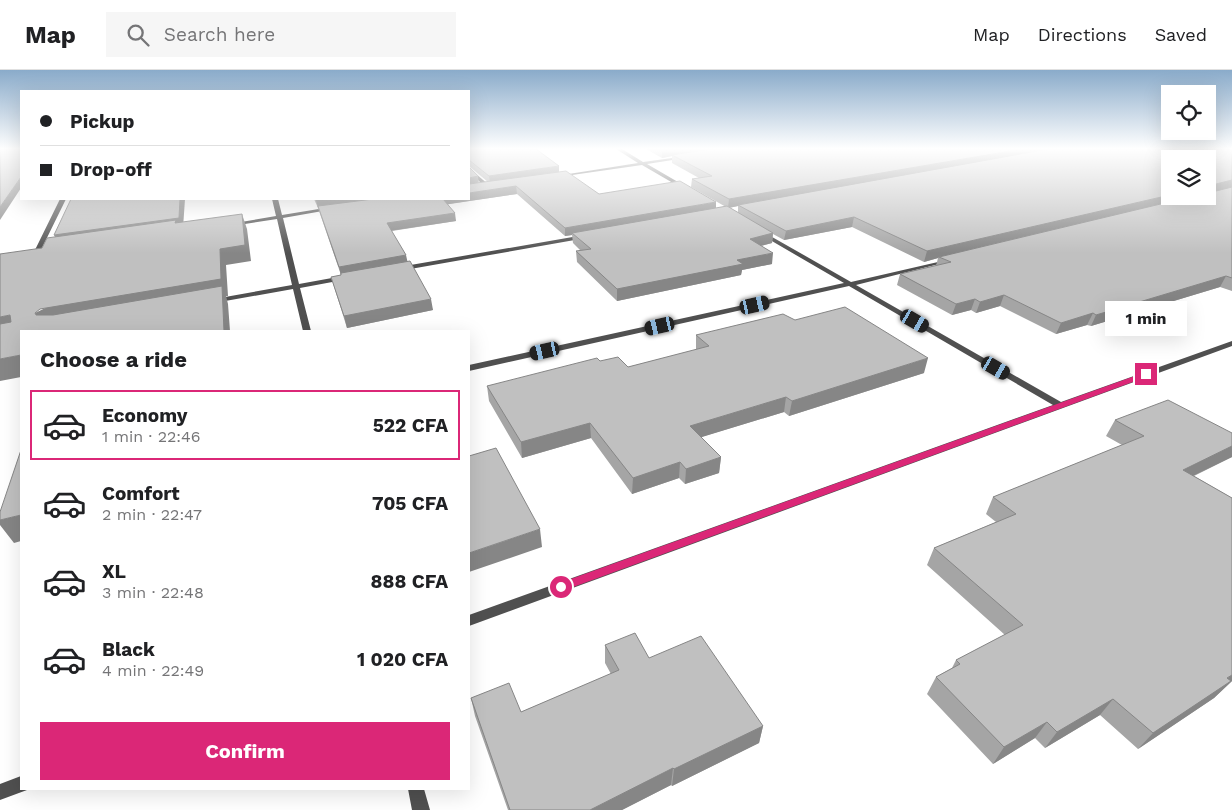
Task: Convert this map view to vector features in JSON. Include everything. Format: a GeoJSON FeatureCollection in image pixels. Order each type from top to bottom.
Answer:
{"type":"FeatureCollection","features":[{"type":"Feature","properties":{"kind":"street"},"geometry":{"type":"LineString","coordinates":[[678,184],[693,192]]}},
{"type":"Feature","properties":{"kind":"street"},"geometry":{"type":"LineString","coordinates":[[478,188],[496,185]]}},
{"type":"Feature","properties":{"kind":"street"},"geometry":{"type":"LineString","coordinates":[[37,252],[63,200]]}},
{"type":"Feature","properties":{"kind":"street"},"geometry":{"type":"LineString","coordinates":[[275,200],[307,330]]}},
{"type":"Feature","properties":{"kind":"street"},"geometry":{"type":"LineString","coordinates":[[221,225],[336,208]]}},
{"type":"Feature","properties":{"kind":"street"},"geometry":{"type":"LineString","coordinates":[[751,226],[1060,405]]}},
{"type":"Feature","properties":{"kind":"street"},"geometry":{"type":"LineString","coordinates":[[394,270],[590,236]]}},
{"type":"Feature","properties":{"kind":"street"},"geometry":{"type":"LineString","coordinates":[[28,254],[47,251]]}},
{"type":"Feature","properties":{"kind":"street"},"geometry":{"type":"LineString","coordinates":[[470,368],[850,284],[955,258]]}},
{"type":"Feature","properties":{"kind":"street"},"geometry":{"type":"LineString","coordinates":[[208,303],[355,276]]}},
{"type":"Feature","properties":{"kind":"street"},"geometry":{"type":"LineString","coordinates":[[470,621],[1232,343]]}},
{"type":"Feature","properties":{"kind":"street"},"geometry":{"type":"LineString","coordinates":[[0,792],[20,784]]}},
{"type":"Feature","properties":{"kind":"street"},"geometry":{"type":"LineString","coordinates":[[416,790],[421,810]]}},
{"type":"Feature","properties":{"kind":"building"},"geometry":{"type":"Polygon","coordinates":[[[0,184],[16,184],[0,207],[0,184]]]}},
{"type":"Feature","properties":{"kind":"building"},"geometry":{"type":"Polygon","coordinates":[[[470,184],[584,184],[599,194],[664,184],[684,184],[716,202],[565,228],[516,186],[470,193],[470,184]]]}},
{"type":"Feature","properties":{"kind":"building"},"geometry":{"type":"Polygon","coordinates":[[[700,184],[820,184],[729,199],[700,184]]]}},
{"type":"Feature","properties":{"kind":"building"},"geometry":{"type":"Polygon","coordinates":[[[857,184],[1161,184],[1161,197],[927,251],[854,217],[786,231],[738,205],[857,184]]]}},
{"type":"Feature","properties":{"kind":"building"},"geometry":{"type":"Polygon","coordinates":[[[1232,187],[1232,278],[1226,276],[1096,315],[1093,313],[1061,323],[1004,295],[980,302],[975,299],[956,304],[900,274],[951,262],[939,257],[1161,204],[1216,205],[1216,191],[1232,187]]]}},
{"type":"Feature","properties":{"kind":"building"},"geometry":{"type":"Polygon","coordinates":[[[71,200],[180,200],[179,218],[54,235],[71,200]]]}},
{"type":"Feature","properties":{"kind":"building"},"geometry":{"type":"Polygon","coordinates":[[[365,200],[444,200],[455,213],[387,223],[406,255],[339,267],[318,206],[365,200]]]}},
{"type":"Feature","properties":{"kind":"building"},"geometry":{"type":"Polygon","coordinates":[[[727,206],[773,233],[750,239],[773,253],[737,260],[743,264],[617,289],[576,251],[591,249],[572,233],[727,206]]]}},
{"type":"Feature","properties":{"kind":"building"},"geometry":{"type":"Polygon","coordinates":[[[242,214],[245,245],[220,249],[221,279],[40,309],[35,313],[36,315],[53,315],[222,286],[224,330],[20,330],[20,355],[0,359],[0,324],[11,322],[10,315],[0,317],[0,254],[42,248],[47,238],[176,220],[175,223],[242,214]]]}},
{"type":"Feature","properties":{"kind":"building"},"geometry":{"type":"Polygon","coordinates":[[[410,261],[431,299],[344,316],[331,277],[341,275],[341,273],[410,261]]]}},
{"type":"Feature","properties":{"kind":"building"},"geometry":{"type":"Polygon","coordinates":[[[845,307],[928,358],[792,401],[786,397],[690,426],[721,457],[686,469],[680,462],[633,478],[590,423],[521,442],[487,386],[597,358],[600,361],[618,357],[628,367],[709,346],[696,335],[783,314],[795,320],[845,307]]]}},
{"type":"Feature","properties":{"kind":"building"},"geometry":{"type":"Polygon","coordinates":[[[1168,400],[1232,433],[1232,446],[1183,470],[1232,498],[1232,675],[1227,678],[1231,681],[1153,733],[1113,699],[1057,732],[1047,722],[1004,747],[936,677],[960,664],[956,660],[1023,625],[934,548],[1016,514],[993,497],[1144,436],[1115,420],[1168,400]]]}},
{"type":"Feature","properties":{"kind":"building"},"geometry":{"type":"Polygon","coordinates":[[[496,448],[540,529],[470,553],[470,456],[496,448]]]}},
{"type":"Feature","properties":{"kind":"building"},"geometry":{"type":"Polygon","coordinates":[[[20,453],[20,515],[0,520],[0,512],[20,453]]]}},
{"type":"Feature","properties":{"kind":"building"},"geometry":{"type":"Polygon","coordinates":[[[635,633],[649,658],[701,636],[763,726],[673,768],[590,810],[510,810],[471,698],[509,683],[521,712],[619,670],[605,645],[635,633]]]}},
{"type":"Feature","properties":{"kind":"route"},"geometry":{"type":"LineString","coordinates":[[561,587],[1146,374]]}}]}
